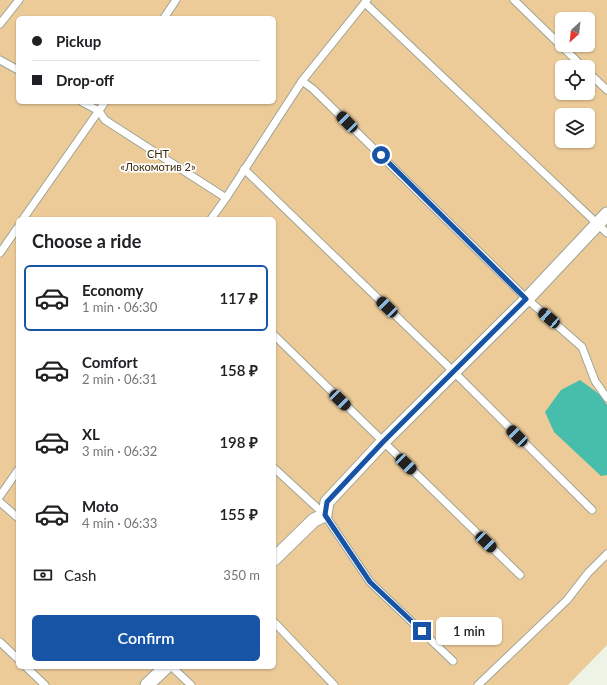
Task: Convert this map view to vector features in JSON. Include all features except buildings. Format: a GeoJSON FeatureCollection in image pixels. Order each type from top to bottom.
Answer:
{"type":"FeatureCollection","features":[{"type":"Feature","properties":{"kind":"street"},"geometry":{"type":"LineString","coordinates":[[276,557],[314,520],[325,515],[327,502],[383,442],[526,299],[607,214]]}},
{"type":"Feature","properties":{"kind":"street"},"geometry":{"type":"LineString","coordinates":[[147,685],[164,669]]}},
{"type":"Feature","properties":{"kind":"lane"},"geometry":{"type":"LineString","coordinates":[[0,24],[19,0]]}},
{"type":"Feature","properties":{"kind":"lane"},"geometry":{"type":"LineString","coordinates":[[165,16],[176,0]]}},
{"type":"Feature","properties":{"kind":"lane"},"geometry":{"type":"LineString","coordinates":[[514,0],[576,60]]}},
{"type":"Feature","properties":{"kind":"lane"},"geometry":{"type":"LineString","coordinates":[[212,217],[302,81],[366,2],[607,233]]}},
{"type":"Feature","properties":{"kind":"lane"},"geometry":{"type":"LineString","coordinates":[[0,60],[16,69]]}},
{"type":"Feature","properties":{"kind":"lane"},"geometry":{"type":"LineString","coordinates":[[595,79],[607,90]]}},
{"type":"Feature","properties":{"kind":"lane"},"geometry":{"type":"LineString","coordinates":[[302,81],[313,89],[526,299],[582,347],[595,382],[607,398]]}},
{"type":"Feature","properties":{"kind":"lane"},"geometry":{"type":"LineString","coordinates":[[86,104],[99,111],[105,120],[226,198]]}},
{"type":"Feature","properties":{"kind":"lane"},"geometry":{"type":"LineString","coordinates":[[24,217],[104,104]]}},
{"type":"Feature","properties":{"kind":"lane"},"geometry":{"type":"LineString","coordinates":[[244,169],[454,371],[592,510]]}},
{"type":"Feature","properties":{"kind":"lane"},"geometry":{"type":"LineString","coordinates":[[0,252],[16,230]]}},
{"type":"Feature","properties":{"kind":"lane"},"geometry":{"type":"LineString","coordinates":[[276,337],[520,575]]}},
{"type":"Feature","properties":{"kind":"lane"},"geometry":{"type":"LineString","coordinates":[[276,470],[325,515],[370,582],[453,661]]}},
{"type":"Feature","properties":{"kind":"lane"},"geometry":{"type":"LineString","coordinates":[[0,496],[16,473]]}},
{"type":"Feature","properties":{"kind":"lane"},"geometry":{"type":"LineString","coordinates":[[0,502],[16,516]]}},
{"type":"Feature","properties":{"kind":"lane"},"geometry":{"type":"LineString","coordinates":[[478,685],[567,600],[588,573],[607,554]]}},
{"type":"Feature","properties":{"kind":"lane"},"geometry":{"type":"LineString","coordinates":[[276,624],[334,685]]}},
{"type":"Feature","properties":{"kind":"lane"},"geometry":{"type":"LineString","coordinates":[[0,642],[16,657]]}},
{"type":"Feature","properties":{"kind":"lane"},"geometry":{"type":"LineString","coordinates":[[28,669],[45,685]]}},
{"type":"Feature","properties":{"kind":"lane"},"geometry":{"type":"LineString","coordinates":[[174,669],[191,685]]}},
{"type":"Feature","properties":{"kind":"green space","name":"СНТ «Локомотив 2»"},"geometry":{"type":"Polygon","coordinates":[[[0,0],[607,0],[607,645],[568,685],[0,685],[0,0]]]}},
{"type":"Feature","properties":{"kind":"water"},"geometry":{"type":"Polygon","coordinates":[[[580,380],[599,394],[607,405],[607,475],[601,476],[554,432],[545,412],[561,390],[580,380]]]}},
{"type":"Feature","properties":{"kind":"route"},"geometry":{"type":"LineString","coordinates":[[381,155],[526,299],[383,442],[327,502],[325,515],[370,582],[422,631]]}}]}
